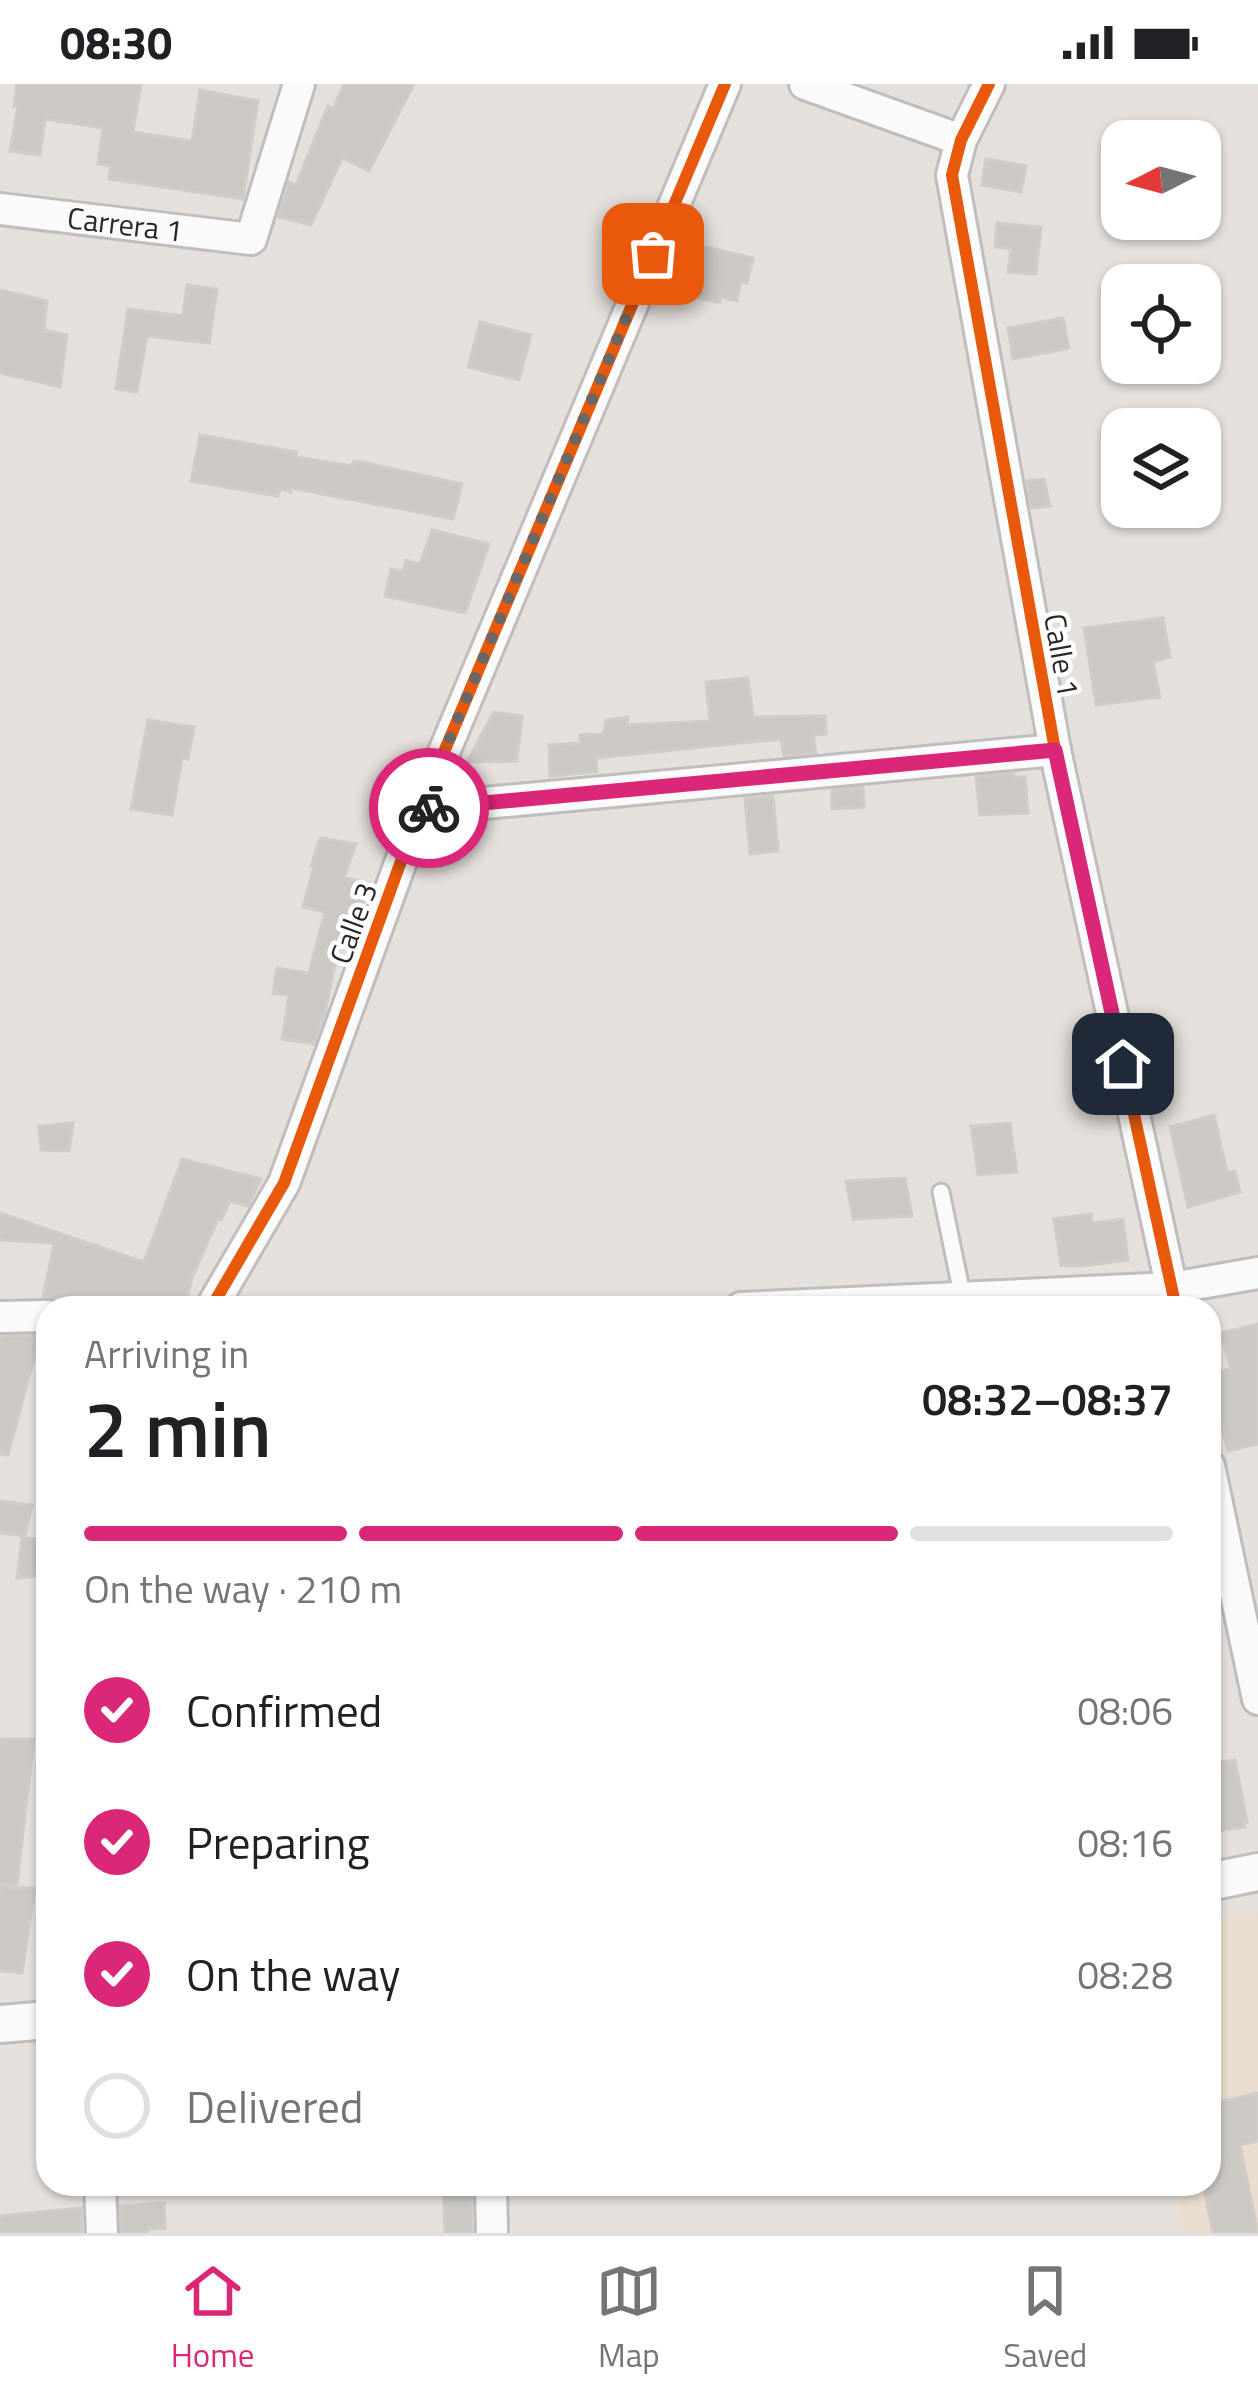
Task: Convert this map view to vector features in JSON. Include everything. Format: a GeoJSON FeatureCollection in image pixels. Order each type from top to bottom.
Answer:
{"type":"FeatureCollection","features":[{"type":"Feature","properties":{"kind":"street","name":"Calle 3"},"geometry":{"type":"LineString","coordinates":[[218,1296],[284,1183],[420,809],[725,84]]}},
{"type":"Feature","properties":{"kind":"street"},"geometry":{"type":"LineString","coordinates":[[805,84],[961,140]]}},
{"type":"Feature","properties":{"kind":"street","name":"Calle 1"},"geometry":{"type":"LineString","coordinates":[[989,84],[961,140],[952,175],[1055,750],[1174,1296]]}},
{"type":"Feature","properties":{"kind":"street","name":"Carrera 1"},"geometry":{"type":"LineString","coordinates":[[0,209],[251,239],[288,86]]}},
{"type":"Feature","properties":{"kind":"street"},"geometry":{"type":"LineString","coordinates":[[420,809],[1055,750]]}},
{"type":"Feature","properties":{"kind":"street"},"geometry":{"type":"LineString","coordinates":[[1181,1296],[1258,1273]]}},
{"type":"Feature","properties":{"kind":"street"},"geometry":{"type":"LineString","coordinates":[[0,1317],[36,1316]]}},
{"type":"Feature","properties":{"kind":"street"},"geometry":{"type":"LineString","coordinates":[[1221,1523],[1258,1699]]}},
{"type":"Feature","properties":{"kind":"street"},"geometry":{"type":"LineString","coordinates":[[1221,1880],[1258,1872]]}},
{"type":"Feature","properties":{"kind":"street"},"geometry":{"type":"LineString","coordinates":[[0,2024],[36,2021]]}},
{"type":"Feature","properties":{"kind":"street"},"geometry":{"type":"LineString","coordinates":[[100,2196],[102,2233]]}},
{"type":"Feature","properties":{"kind":"street"},"geometry":{"type":"LineString","coordinates":[[491,2196],[492,2233]]}},
{"type":"Feature","properties":{"kind":"lane"},"geometry":{"type":"LineString","coordinates":[[941,1192],[963,1296]]}},
{"type":"Feature","properties":{"kind":"shaded area"},"geometry":{"type":"Polygon","coordinates":[[[1258,1912],[1258,2233],[1183,2233],[1178,2196],[1221,2196],[1221,1920],[1258,1912]]]}},
{"type":"Feature","properties":{"kind":"building"},"geometry":{"type":"Polygon","coordinates":[[[17,84],[141,84],[133,132],[192,141],[200,90],[258,101],[243,199],[109,179],[111,166],[98,164],[103,128],[45,119],[40,155],[10,151],[17,84]]]}},
{"type":"Feature","properties":{"kind":"building"},"geometry":{"type":"Polygon","coordinates":[[[344,84],[414,84],[369,171],[342,158],[311,225],[278,217],[289,182],[296,185],[328,106],[333,109],[344,84]]]}},
{"type":"Feature","properties":{"kind":"building"},"geometry":{"type":"Polygon","coordinates":[[[986,159],[1026,166],[1021,192],[982,185],[986,159]]]}},
{"type":"Feature","properties":{"kind":"building"},"geometry":{"type":"Polygon","coordinates":[[[997,223],[1041,227],[1036,274],[1008,272],[1011,249],[995,247],[997,223]]]}},
{"type":"Feature","properties":{"kind":"building"},"geometry":{"type":"Polygon","coordinates":[[[689,243],[753,258],[737,301],[721,297],[720,303],[678,293],[689,243]]]}},
{"type":"Feature","properties":{"kind":"building"},"geometry":{"type":"Polygon","coordinates":[[[187,285],[217,289],[209,343],[147,336],[137,392],[116,389],[128,309],[183,316],[187,285]]]}},
{"type":"Feature","properties":{"kind":"building"},"geometry":{"type":"Polygon","coordinates":[[[0,290],[47,301],[44,330],[67,335],[60,387],[0,373],[0,290]]]}},
{"type":"Feature","properties":{"kind":"building"},"geometry":{"type":"Polygon","coordinates":[[[1063,318],[1069,348],[1013,359],[1008,328],[1063,318]]]}},
{"type":"Feature","properties":{"kind":"building"},"geometry":{"type":"Polygon","coordinates":[[[480,322],[531,335],[519,380],[468,367],[480,322]]]}},
{"type":"Feature","properties":{"kind":"building"},"geometry":{"type":"Polygon","coordinates":[[[200,435],[297,452],[296,457],[352,466],[354,461],[462,484],[453,519],[291,488],[291,492],[280,489],[278,496],[191,481],[200,435]]]}},
{"type":"Feature","properties":{"kind":"building"},"geometry":{"type":"Polygon","coordinates":[[[1044,479],[1050,506],[1031,508],[1027,481],[1044,479]]]}},
{"type":"Feature","properties":{"kind":"building"},"geometry":{"type":"Polygon","coordinates":[[[432,530],[489,544],[465,613],[385,596],[391,569],[403,571],[406,560],[420,564],[432,530]]]}},
{"type":"Feature","properties":{"kind":"building"},"geometry":{"type":"Polygon","coordinates":[[[1163,618],[1170,657],[1153,662],[1160,697],[1096,705],[1084,628],[1163,618]]]}},
{"type":"Feature","properties":{"kind":"building"},"geometry":{"type":"Polygon","coordinates":[[[748,678],[753,717],[825,716],[826,734],[813,735],[816,753],[784,756],[781,739],[596,758],[597,772],[550,776],[549,745],[580,743],[580,735],[603,734],[606,720],[628,717],[627,725],[710,721],[706,682],[748,678]]]}},
{"type":"Feature","properties":{"kind":"building"},"geometry":{"type":"Polygon","coordinates":[[[494,712],[522,716],[517,761],[467,762],[494,712]]]}},
{"type":"Feature","properties":{"kind":"building"},"geometry":{"type":"Polygon","coordinates":[[[148,720],[194,727],[188,759],[182,758],[172,815],[131,809],[148,720]]]}},
{"type":"Feature","properties":{"kind":"building"},"geometry":{"type":"Polygon","coordinates":[[[1014,773],[1014,777],[1025,777],[1028,813],[980,815],[976,777],[1014,773]]]}},
{"type":"Feature","properties":{"kind":"building"},"geometry":{"type":"Polygon","coordinates":[[[863,787],[864,807],[832,809],[832,790],[863,787]]]}},
{"type":"Feature","properties":{"kind":"building"},"geometry":{"type":"Polygon","coordinates":[[[773,796],[778,851],[750,854],[745,798],[773,796]]]}},
{"type":"Feature","properties":{"kind":"building"},"geometry":{"type":"Polygon","coordinates":[[[320,838],[356,844],[344,878],[369,883],[352,939],[341,937],[314,1044],[282,1039],[289,995],[273,993],[277,968],[309,973],[325,912],[303,907],[320,838]]]}},
{"type":"Feature","properties":{"kind":"building"},"geometry":{"type":"Polygon","coordinates":[[[1214,1115],[1227,1172],[1235,1171],[1240,1192],[1188,1207],[1170,1127],[1214,1115]]]}},
{"type":"Feature","properties":{"kind":"building"},"geometry":{"type":"Polygon","coordinates":[[[73,1123],[69,1151],[41,1150],[39,1126],[73,1123]]]}},
{"type":"Feature","properties":{"kind":"building"},"geometry":{"type":"Polygon","coordinates":[[[1010,1123],[1017,1172],[978,1175],[971,1126],[1010,1123]]]}},
{"type":"Feature","properties":{"kind":"building"},"geometry":{"type":"Polygon","coordinates":[[[182,1159],[261,1179],[248,1206],[230,1201],[218,1219],[188,1296],[43,1296],[54,1243],[0,1240],[0,1213],[144,1262],[182,1159]]]}},
{"type":"Feature","properties":{"kind":"building"},"geometry":{"type":"Polygon","coordinates":[[[905,1178],[912,1216],[853,1219],[846,1181],[905,1178]]]}},
{"type":"Feature","properties":{"kind":"building"},"geometry":{"type":"Polygon","coordinates":[[[1091,1214],[1092,1223],[1123,1219],[1128,1260],[1061,1265],[1054,1219],[1091,1214]]]}},
{"type":"Feature","properties":{"kind":"building"},"geometry":{"type":"Polygon","coordinates":[[[1258,1324],[1258,1444],[1228,1451],[1221,1423],[1221,1371],[1231,1369],[1221,1333],[1258,1324]]]}},
{"type":"Feature","properties":{"kind":"building"},"geometry":{"type":"Polygon","coordinates":[[[0,1336],[36,1336],[8,1455],[0,1454],[0,1336]]]}},
{"type":"Feature","properties":{"kind":"building"},"geometry":{"type":"Polygon","coordinates":[[[0,1501],[32,1505],[25,1536],[0,1533],[0,1501]]]}},
{"type":"Feature","properties":{"kind":"building"},"geometry":{"type":"Polygon","coordinates":[[[22,1537],[36,1539],[36,1576],[17,1578],[22,1537]]]}},
{"type":"Feature","properties":{"kind":"building"},"geometry":{"type":"Polygon","coordinates":[[[0,1739],[34,1739],[17,1884],[0,1884],[0,1739]]]}},
{"type":"Feature","properties":{"kind":"building"},"geometry":{"type":"Polygon","coordinates":[[[1235,1760],[1245,1827],[1221,1830],[1221,1762],[1235,1760]]]}},
{"type":"Feature","properties":{"kind":"building"},"geometry":{"type":"Polygon","coordinates":[[[0,1887],[35,1888],[22,1973],[0,1971],[0,1887]]]}},
{"type":"Feature","properties":{"kind":"building"},"geometry":{"type":"Polygon","coordinates":[[[1258,2093],[1258,2141],[1240,2145],[1258,2233],[1213,2233],[1205,2196],[1221,2196],[1221,2101],[1258,2093]]]}},
{"type":"Feature","properties":{"kind":"building"},"geometry":{"type":"Polygon","coordinates":[[[443,2196],[472,2196],[472,2233],[445,2233],[443,2196]]]}},
{"type":"Feature","properties":{"kind":"building"},"geometry":{"type":"Polygon","coordinates":[[[164,2203],[165,2228],[121,2233],[120,2206],[164,2203]]]}},
{"type":"Feature","properties":{"kind":"building"},"geometry":{"type":"Polygon","coordinates":[[[81,2208],[82,2233],[0,2233],[0,2216],[81,2208]]]}},
{"type":"Feature","properties":{"kind":"cycle path"},"geometry":{"type":"LineString","coordinates":[[218,1296],[284,1183],[420,809],[725,84]]}},
{"type":"Feature","properties":{"kind":"cycle path"},"geometry":{"type":"LineString","coordinates":[[989,84],[961,140],[952,175],[1055,750],[1173,1296]]}},
{"type":"Feature","properties":{"kind":"way so far"},"geometry":{"type":"LineString","coordinates":[[429,808],[420,809],[653,254]]}},
{"type":"Feature","properties":{"kind":"route"},"geometry":{"type":"LineString","coordinates":[[429,808],[1055,750],[1123,1064]]}}]}
